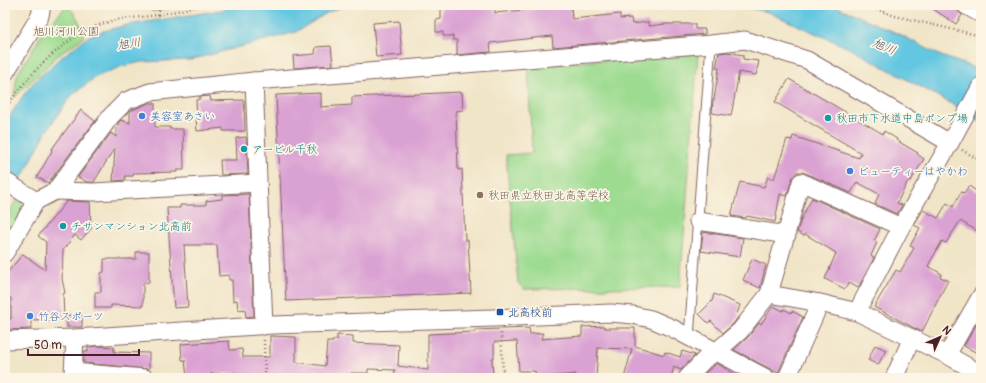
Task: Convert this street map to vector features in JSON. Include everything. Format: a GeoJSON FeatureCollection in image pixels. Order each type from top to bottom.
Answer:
{"type":"FeatureCollection","features":[{"type":"Feature","properties":{"kind":"street"},"geometry":{"type":"LineString","coordinates":[[5,73],[40,16],[42,5]]}},
{"type":"Feature","properties":{"kind":"street"},"geometry":{"type":"LineString","coordinates":[[965,5],[981,14]]}},
{"type":"Feature","properties":{"kind":"street"},"geometry":{"type":"LineString","coordinates":[[55,191],[111,116],[126,101],[150,92],[254,81],[745,40],[807,60],[950,143]]}},
{"type":"Feature","properties":{"kind":"street"},"geometry":{"type":"LineString","coordinates":[[254,81],[264,326]]}},
{"type":"Feature","properties":{"kind":"street"},"geometry":{"type":"LineString","coordinates":[[857,312],[901,227],[961,124],[981,86]]}},
{"type":"Feature","properties":{"kind":"street"},"geometry":{"type":"LineString","coordinates":[[5,181],[30,197],[55,191],[94,192],[258,183]]}},
{"type":"Feature","properties":{"kind":"street"},"geometry":{"type":"LineString","coordinates":[[687,378],[704,360],[717,352],[740,331],[770,294],[801,182],[901,227]]}},
{"type":"Feature","properties":{"kind":"street"},"geometry":{"type":"LineString","coordinates":[[5,253],[30,197]]}},
{"type":"Feature","properties":{"kind":"street"},"geometry":{"type":"LineString","coordinates":[[698,221],[787,235]]}},
{"type":"Feature","properties":{"kind":"street"},"geometry":{"type":"LineString","coordinates":[[770,294],[820,303],[857,312],[947,355],[979,375]]}},
{"type":"Feature","properties":{"kind":"street"},"geometry":{"type":"LineString","coordinates":[[947,355],[981,296]]}},
{"type":"Feature","properties":{"kind":"street"},"geometry":{"type":"LineString","coordinates":[[787,378],[820,303]]}},
{"type":"Feature","properties":{"kind":"street"},"geometry":{"type":"LineString","coordinates":[[5,340],[75,338],[264,326],[611,313],[633,314],[651,319],[672,328],[766,378]]}},
{"type":"Feature","properties":{"kind":"street"},"geometry":{"type":"LineString","coordinates":[[75,338],[73,372],[145,378]]}},
{"type":"Feature","properties":{"kind":"street"},"geometry":{"type":"LineString","coordinates":[[894,378],[912,338]]}},
{"type":"Feature","properties":{"kind":"lane"},"geometry":{"type":"LineString","coordinates":[[689,337],[711,44]]}},
{"type":"Feature","properties":{"kind":"path"},"geometry":{"type":"LineString","coordinates":[[158,15],[160,5]]}},
{"type":"Feature","properties":{"kind":"path"},"geometry":{"type":"LineString","coordinates":[[5,109],[28,78],[49,56],[78,36],[105,23],[158,15],[203,5]]}},
{"type":"Feature","properties":{"kind":"path"},"geometry":{"type":"LineString","coordinates":[[865,5],[895,16],[981,36]]}},
{"type":"Feature","properties":{"kind":"path"},"geometry":{"type":"LineString","coordinates":[[950,143],[981,161]]}},
{"type":"Feature","properties":{"kind":"path"},"geometry":{"type":"LineString","coordinates":[[500,318],[503,372],[501,378]]}},
{"type":"Feature","properties":{"kind":"path"},"geometry":{"type":"LineString","coordinates":[[264,326],[265,378]]}},
{"type":"Feature","properties":{"kind":"green space"},"geometry":{"type":"Polygon","coordinates":[[[151,5],[185,5],[152,12],[151,5]]]}},
{"type":"Feature","properties":{"kind":"green space","name":"旭川河川公園"},"geometry":{"type":"Polygon","coordinates":[[[66,6],[76,16],[84,37],[57,56],[14,98],[17,75],[42,34],[66,6]]]}},
{"type":"Feature","properties":{"kind":"green space"},"geometry":{"type":"Polygon","coordinates":[[[698,53],[680,287],[524,289],[518,283],[506,155],[532,153],[528,66],[698,53]]]}},
{"type":"Feature","properties":{"kind":"green space"},"geometry":{"type":"Polygon","coordinates":[[[19,195],[30,201],[5,246],[5,220],[19,195]]]}},
{"type":"Feature","properties":{"kind":"water","name":"旭川"},"geometry":{"type":"Polygon","coordinates":[[[238,5],[345,5],[325,14],[296,32],[190,60],[141,62],[120,67],[96,77],[72,95],[46,132],[25,172],[5,202],[5,124],[22,97],[35,81],[60,58],[92,34],[127,25],[222,10],[238,5]]]}},
{"type":"Feature","properties":{"kind":"water","name":"旭川"},"geometry":{"type":"Polygon","coordinates":[[[734,5],[833,5],[901,35],[941,56],[972,67],[981,73],[981,123],[950,103],[853,50],[768,12],[734,5]]]}},
{"type":"Feature","properties":{"kind":"building"},"geometry":{"type":"Polygon","coordinates":[[[495,5],[495,13],[571,5],[572,19],[620,14],[620,19],[631,18],[632,24],[648,22],[649,26],[665,24],[695,24],[695,29],[705,29],[705,34],[553,47],[552,36],[490,43],[491,52],[457,55],[457,40],[453,40],[453,36],[443,36],[443,32],[436,32],[436,20],[441,19],[441,6],[495,5]]]}},
{"type":"Feature","properties":{"kind":"building"},"geometry":{"type":"Polygon","coordinates":[[[927,5],[951,5],[962,15],[956,24],[927,5]]]}},
{"type":"Feature","properties":{"kind":"building"},"geometry":{"type":"Polygon","coordinates":[[[399,21],[402,55],[376,57],[373,23],[399,21]]]}},
{"type":"Feature","properties":{"kind":"building"},"geometry":{"type":"Polygon","coordinates":[[[331,46],[333,65],[294,68],[293,56],[315,54],[316,47],[331,46]]]}},
{"type":"Feature","properties":{"kind":"building"},"geometry":{"type":"Polygon","coordinates":[[[727,52],[743,55],[743,59],[759,61],[756,75],[739,72],[731,116],[712,113],[719,68],[716,68],[719,53],[727,52]]]}},
{"type":"Feature","properties":{"kind":"building"},"geometry":{"type":"Polygon","coordinates":[[[789,79],[883,134],[884,131],[918,153],[917,154],[924,159],[910,182],[908,181],[897,203],[902,205],[897,214],[875,204],[879,194],[857,182],[851,193],[805,173],[797,172],[792,179],[787,196],[780,194],[775,222],[747,216],[746,218],[731,216],[740,182],[764,187],[768,177],[774,179],[787,139],[792,140],[793,136],[859,158],[861,153],[775,102],[789,79]]]}},
{"type":"Feature","properties":{"kind":"building"},"geometry":{"type":"Polygon","coordinates":[[[462,92],[463,110],[456,111],[458,170],[462,169],[465,240],[468,240],[471,293],[286,301],[276,95],[321,93],[321,107],[352,105],[352,97],[462,92]]]}},
{"type":"Feature","properties":{"kind":"building"},"geometry":{"type":"Polygon","coordinates":[[[210,96],[211,101],[244,100],[245,131],[223,131],[223,128],[197,131],[196,100],[200,99],[199,97],[210,96]]]}},
{"type":"Feature","properties":{"kind":"building"},"geometry":{"type":"Polygon","coordinates":[[[149,103],[155,103],[155,127],[183,129],[184,170],[177,170],[177,172],[134,173],[133,176],[125,176],[125,180],[113,181],[115,147],[94,182],[87,182],[78,177],[111,133],[116,137],[116,128],[117,129],[119,122],[121,120],[130,123],[130,111],[149,103]]]}},
{"type":"Feature","properties":{"kind":"building"},"geometry":{"type":"Polygon","coordinates":[[[81,110],[95,121],[48,183],[37,177],[52,151],[51,150],[81,110]]]}},
{"type":"Feature","properties":{"kind":"building","name":"アービル千秋"},"geometry":{"type":"Polygon","coordinates":[[[246,137],[248,174],[221,175],[220,160],[237,160],[236,138],[246,137]]]}},
{"type":"Feature","properties":{"kind":"building"},"geometry":{"type":"Polygon","coordinates":[[[969,186],[981,194],[981,233],[960,221],[946,243],[942,241],[928,266],[942,274],[940,277],[948,280],[922,332],[874,307],[896,270],[900,272],[914,248],[910,246],[920,228],[914,225],[923,210],[938,218],[947,203],[953,207],[961,192],[964,193],[969,186]]]}},
{"type":"Feature","properties":{"kind":"building"},"geometry":{"type":"Polygon","coordinates":[[[249,194],[254,316],[246,317],[245,309],[238,310],[237,300],[233,301],[232,280],[229,280],[229,275],[219,276],[217,245],[184,245],[188,307],[174,308],[167,208],[180,208],[180,205],[206,205],[206,201],[222,199],[222,195],[249,194]]]}},
{"type":"Feature","properties":{"kind":"building"},"geometry":{"type":"Polygon","coordinates":[[[812,198],[880,229],[874,241],[877,242],[871,256],[874,258],[858,288],[849,283],[845,289],[825,279],[836,253],[805,234],[804,236],[797,232],[802,217],[812,198]]]}},
{"type":"Feature","properties":{"kind":"building"},"geometry":{"type":"Polygon","coordinates":[[[67,201],[90,202],[91,229],[81,240],[75,235],[63,250],[62,279],[65,293],[63,294],[64,319],[31,320],[31,329],[5,330],[5,319],[11,319],[11,298],[5,294],[7,273],[23,254],[45,270],[46,242],[38,236],[67,201]]]}},
{"type":"Feature","properties":{"kind":"building"},"geometry":{"type":"Polygon","coordinates":[[[703,232],[743,238],[740,257],[701,251],[703,232]]]}},
{"type":"Feature","properties":{"kind":"building"},"geometry":{"type":"Polygon","coordinates":[[[136,252],[149,252],[149,283],[143,283],[143,306],[111,305],[111,308],[95,308],[95,292],[101,292],[101,273],[104,272],[104,259],[136,259],[136,252]]]}},
{"type":"Feature","properties":{"kind":"building"},"geometry":{"type":"Polygon","coordinates":[[[752,259],[766,265],[760,288],[743,280],[752,259]]]}},
{"type":"Feature","properties":{"kind":"building"},"geometry":{"type":"Polygon","coordinates":[[[714,294],[740,305],[737,314],[739,316],[723,333],[711,321],[708,323],[699,314],[712,301],[714,294]]]}},
{"type":"Feature","properties":{"kind":"building"},"geometry":{"type":"Polygon","coordinates":[[[773,306],[783,311],[784,309],[791,313],[792,311],[803,317],[778,373],[734,350],[748,337],[759,323],[761,324],[773,306]]]}},
{"type":"Feature","properties":{"kind":"building"},"geometry":{"type":"Polygon","coordinates":[[[67,315],[82,315],[82,327],[67,327],[67,315]]]}},
{"type":"Feature","properties":{"kind":"building"},"geometry":{"type":"Polygon","coordinates":[[[981,316],[981,355],[964,346],[981,316]]]}},
{"type":"Feature","properties":{"kind":"building"},"geometry":{"type":"Polygon","coordinates":[[[604,326],[605,328],[635,328],[635,346],[664,355],[665,352],[680,357],[682,351],[695,355],[681,370],[674,367],[671,378],[624,378],[632,349],[598,348],[596,378],[574,378],[576,374],[536,378],[535,371],[519,371],[517,341],[494,342],[494,358],[492,358],[493,378],[394,378],[395,370],[368,369],[368,373],[351,373],[351,378],[236,378],[236,373],[210,374],[210,377],[187,378],[185,360],[182,360],[181,344],[229,341],[230,350],[242,349],[243,357],[270,357],[270,336],[296,337],[296,362],[325,366],[327,342],[337,340],[337,335],[353,336],[353,343],[399,345],[398,366],[428,370],[428,334],[475,332],[475,330],[529,328],[530,334],[543,333],[541,339],[582,336],[582,327],[604,326]]]}},
{"type":"Feature","properties":{"kind":"building"},"geometry":{"type":"Polygon","coordinates":[[[875,345],[886,350],[878,365],[868,360],[875,345]]]}},
{"type":"Feature","properties":{"kind":"building"},"geometry":{"type":"Polygon","coordinates":[[[88,347],[114,347],[114,352],[149,353],[149,369],[84,363],[84,351],[88,352],[88,347]]]}},
{"type":"Feature","properties":{"kind":"building"},"geometry":{"type":"Polygon","coordinates":[[[717,363],[718,364],[741,378],[701,377],[717,363]]]}},
{"type":"Feature","properties":{"kind":"place","name":"美容室あさい"},"geometry":{"type":"Point","coordinates":[142,116]}},
{"type":"Feature","properties":{"kind":"place","name":"秋田市下水道中島ポンプ場"},"geometry":{"type":"Point","coordinates":[828,118]}},
{"type":"Feature","properties":{"kind":"place","name":"アービル千秋"},"geometry":{"type":"Point","coordinates":[244,149]}},
{"type":"Feature","properties":{"kind":"place","name":"ビューティーはやかわ"},"geometry":{"type":"Point","coordinates":[850,171]}},
{"type":"Feature","properties":{"kind":"place","name":"秋田県立秋田北高等学校"},"geometry":{"type":"Point","coordinates":[480,195]}},
{"type":"Feature","properties":{"kind":"place","name":"チサンマンション北高前"},"geometry":{"type":"Point","coordinates":[63,226]}},
{"type":"Feature","properties":{"kind":"place","name":"北高校前"},"geometry":{"type":"Point","coordinates":[500,312]}},
{"type":"Feature","properties":{"kind":"place","name":"竹谷スポーツ"},"geometry":{"type":"Point","coordinates":[30,316]}}]}
